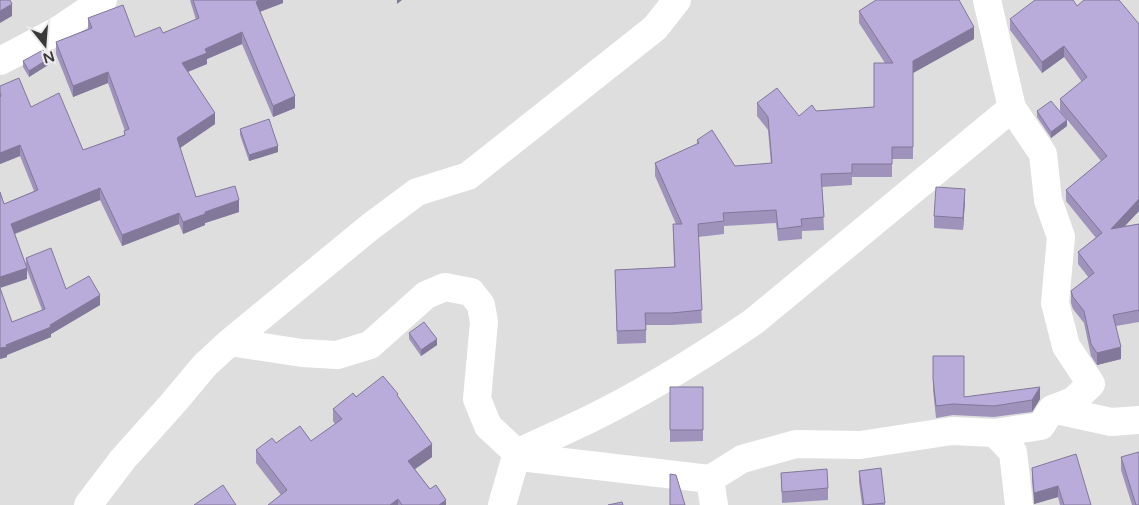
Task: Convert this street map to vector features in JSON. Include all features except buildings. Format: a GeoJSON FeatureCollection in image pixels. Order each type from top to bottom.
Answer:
{"type":"FeatureCollection","features":[{"type":"Feature","properties":{"kind":"street"},"geometry":{"type":"LineString","coordinates":[[0,61],[58,30],[103,0]]}},
{"type":"Feature","properties":{"kind":"street"},"geometry":{"type":"LineString","coordinates":[[88,505],[122,459],[205,365],[230,342],[370,227],[417,192],[468,176],[655,28],[677,0]]}},
{"type":"Feature","properties":{"kind":"street"},"geometry":{"type":"LineString","coordinates":[[230,342],[302,353],[337,355],[370,345],[426,294],[446,287],[471,292],[481,305],[484,322],[477,399],[488,426],[517,453],[529,458],[712,492],[742,458],[796,444],[860,445],[952,432],[995,433],[1041,426],[1052,409],[1073,401],[1091,384],[1066,346],[1054,303],[1061,237],[1048,200],[1043,154],[1012,108],[987,0]]}},
{"type":"Feature","properties":{"kind":"street"},"geometry":{"type":"LineString","coordinates":[[502,505],[517,453],[587,421],[671,375],[753,322],[1012,108]]}},
{"type":"Feature","properties":{"kind":"street"},"geometry":{"type":"LineString","coordinates":[[1052,409],[1111,422],[1139,420]]}},
{"type":"Feature","properties":{"kind":"street"},"geometry":{"type":"LineString","coordinates":[[995,433],[1013,452],[1018,505]]}}]}
